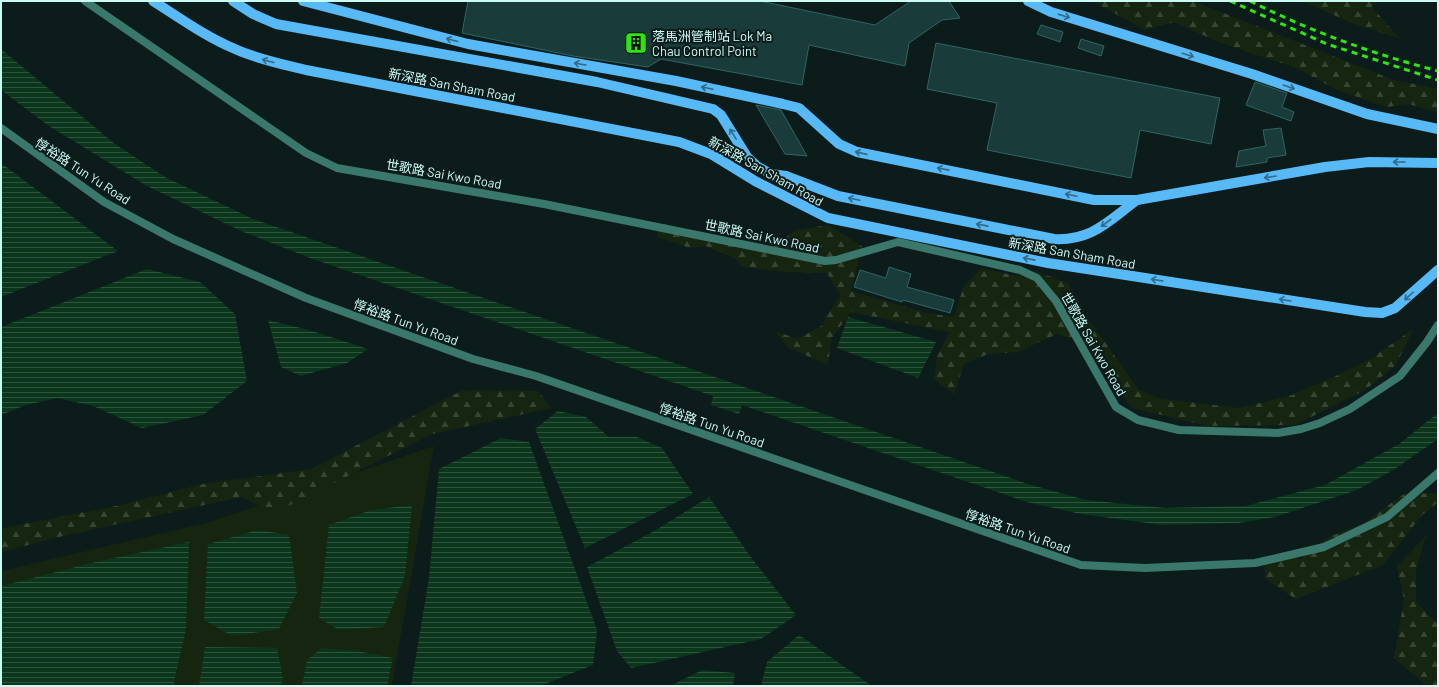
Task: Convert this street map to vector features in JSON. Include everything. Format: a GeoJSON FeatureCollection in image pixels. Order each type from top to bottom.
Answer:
{"type":"FeatureCollection","features":[{"type":"Feature","properties":{"kind":"main road","name":"新深路 San Sham Road"},"geometry":{"type":"LineString","coordinates":[[153,1],[202,32],[235,50],[262,59],[306,70],[679,142],[711,154],[755,181],[818,215],[862,226],[1048,263],[1365,312],[1382,313],[1395,308],[1438,270]]}},
{"type":"Feature","properties":{"kind":"main road","name":"新深路 San Sham Road"},"geometry":{"type":"LineString","coordinates":[[234,1],[253,14],[276,24],[597,82],[713,109],[721,115],[747,157],[758,167],[771,174],[786,176],[838,196],[1046,237],[1071,240],[1088,235],[1137,200]]}},
{"type":"Feature","properties":{"kind":"main road","name":"新深路 San Sham Road"},"geometry":{"type":"LineString","coordinates":[[303,1],[468,44],[676,81],[799,108],[839,144],[857,152],[1094,200],[1137,200],[1333,166],[1369,162],[1438,163]]}},
{"type":"Feature","properties":{"kind":"main road"},"geometry":{"type":"LineString","coordinates":[[1028,1],[1051,12],[1252,74],[1367,114],[1438,129]]}},
{"type":"Feature","properties":{"kind":"street","name":"世歌路 Sai Kwo Road"},"geometry":{"type":"LineString","coordinates":[[85,1],[306,153],[337,168],[544,204],[825,261],[836,260],[898,242],[1020,270],[1037,278],[1056,301],[1116,407],[1138,420],[1156,426],[1178,430],[1278,433],[1301,429],[1320,423],[1350,408],[1400,376],[1427,342],[1438,324]]}},
{"type":"Feature","properties":{"kind":"street","name":"惇裕路 Tun Yu Road"},"geometry":{"type":"LineString","coordinates":[[1,128],[104,202],[173,238],[306,298],[473,359],[536,376],[1081,565],[1145,568],[1256,563],[1324,547],[1387,517],[1438,473]]}},
{"type":"Feature","properties":{"kind":"green space"},"geometry":{"type":"Polygon","coordinates":[[[1092,1],[1193,1],[1394,80],[1438,89],[1438,112],[1408,104],[1387,107],[1337,90],[1296,68],[1216,41],[1174,22],[1145,30],[1092,1]]]}},
{"type":"Feature","properties":{"kind":"green space"},"geometry":{"type":"Polygon","coordinates":[[[1302,1],[1378,1],[1372,7],[1400,39],[1352,23],[1302,1]]]}},
{"type":"Feature","properties":{"kind":"green space"},"geometry":{"type":"Polygon","coordinates":[[[658,223],[773,247],[796,230],[828,225],[862,246],[851,291],[927,313],[954,317],[963,288],[981,268],[1016,276],[1035,271],[1068,283],[1089,320],[1139,390],[1162,399],[1239,408],[1292,395],[1336,376],[1372,358],[1413,329],[1396,365],[1365,390],[1295,425],[1208,426],[1132,408],[1084,342],[1057,334],[1018,352],[988,354],[964,364],[954,394],[934,380],[937,357],[949,332],[851,312],[831,339],[828,365],[787,347],[775,331],[798,339],[821,326],[840,295],[827,273],[786,272],[743,267],[735,258],[705,246],[690,248],[658,237],[658,223]]]}},
{"type":"Feature","properties":{"kind":"green space"},"geometry":{"type":"Polygon","coordinates":[[[463,390],[538,391],[551,408],[432,434],[274,513],[241,497],[63,536],[1,552],[1,529],[3,528],[116,506],[203,484],[311,469],[463,390]]]}},
{"type":"Feature","properties":{"kind":"green space"},"geometry":{"type":"Polygon","coordinates":[[[434,446],[392,686],[1,686],[1,571],[210,522],[434,446]]]}},
{"type":"Feature","properties":{"kind":"green space"},"geometry":{"type":"Polygon","coordinates":[[[1438,493],[1438,502],[1422,515],[1383,565],[1296,599],[1265,579],[1264,561],[1282,552],[1300,559],[1331,536],[1362,524],[1404,494],[1438,493]]]}},
{"type":"Feature","properties":{"kind":"green space"},"geometry":{"type":"Polygon","coordinates":[[[1426,536],[1416,571],[1416,602],[1438,624],[1438,686],[1427,686],[1394,658],[1404,599],[1397,566],[1426,536]]]}},
{"type":"Feature","properties":{"kind":"shaded area"},"geometry":{"type":"Polygon","coordinates":[[[1,49],[115,144],[165,177],[253,219],[1028,484],[1086,500],[1165,508],[1245,506],[1325,485],[1399,444],[1438,413],[1438,439],[1395,469],[1357,490],[1275,517],[1238,523],[1162,525],[1081,514],[1027,502],[742,405],[739,414],[711,405],[713,396],[310,258],[241,231],[147,186],[49,126],[1,90],[1,49]]]}},
{"type":"Feature","properties":{"kind":"shaded area"},"geometry":{"type":"Polygon","coordinates":[[[1,163],[118,251],[1,297],[1,163]]]}},
{"type":"Feature","properties":{"kind":"shaded area"},"geometry":{"type":"Polygon","coordinates":[[[147,269],[200,282],[235,314],[247,381],[203,415],[142,428],[93,406],[58,398],[26,405],[1,415],[1,327],[147,269]]]}},
{"type":"Feature","properties":{"kind":"shaded area"},"geometry":{"type":"Polygon","coordinates":[[[848,317],[936,342],[918,378],[837,348],[848,317]]]}},
{"type":"Feature","properties":{"kind":"shaded area"},"geometry":{"type":"Polygon","coordinates":[[[268,320],[309,330],[368,349],[347,363],[301,376],[281,367],[268,320]]]}},
{"type":"Feature","properties":{"kind":"shaded area"},"geometry":{"type":"Polygon","coordinates":[[[558,411],[586,417],[609,437],[637,437],[662,448],[693,494],[585,548],[535,429],[558,411]]]}},
{"type":"Feature","properties":{"kind":"shaded area"},"geometry":{"type":"Polygon","coordinates":[[[501,438],[529,442],[597,630],[593,665],[540,686],[411,686],[429,578],[439,469],[501,438]]]}},
{"type":"Feature","properties":{"kind":"shaded area"},"geometry":{"type":"Polygon","coordinates":[[[709,497],[753,560],[796,615],[761,639],[631,668],[617,651],[587,567],[656,530],[709,497]]]}},
{"type":"Feature","properties":{"kind":"shaded area"},"geometry":{"type":"Polygon","coordinates":[[[412,505],[405,576],[384,627],[339,630],[319,618],[329,525],[371,510],[412,505]]]}},
{"type":"Feature","properties":{"kind":"shaded area"},"geometry":{"type":"Polygon","coordinates":[[[258,530],[289,535],[297,593],[279,629],[232,636],[204,620],[208,544],[258,530]]]}},
{"type":"Feature","properties":{"kind":"shaded area"},"geometry":{"type":"Polygon","coordinates":[[[189,542],[186,629],[173,686],[1,686],[1,586],[96,562],[189,542]]]}},
{"type":"Feature","properties":{"kind":"shaded area"},"geometry":{"type":"Polygon","coordinates":[[[799,635],[872,686],[761,686],[767,662],[799,635]]]}},
{"type":"Feature","properties":{"kind":"shaded area"},"geometry":{"type":"Polygon","coordinates":[[[205,647],[277,648],[283,679],[280,686],[199,686],[205,647]]]}},
{"type":"Feature","properties":{"kind":"shaded area"},"geometry":{"type":"Polygon","coordinates":[[[322,648],[357,651],[393,658],[387,686],[302,686],[307,660],[322,648]]]}},
{"type":"Feature","properties":{"kind":"shaded area"},"geometry":{"type":"Polygon","coordinates":[[[702,670],[735,673],[733,686],[670,686],[702,670]]]}},
{"type":"Feature","properties":{"kind":"building","name":"落馬洲管制站 Lok Ma Chau Control Point"},"geometry":{"type":"Polygon","coordinates":[[[468,1],[760,1],[875,25],[911,1],[949,1],[960,18],[942,20],[909,43],[905,66],[809,45],[802,85],[661,59],[648,67],[573,56],[462,33],[468,1]]]}},
{"type":"Feature","properties":{"kind":"building"},"geometry":{"type":"Polygon","coordinates":[[[1041,25],[1063,32],[1060,42],[1037,34],[1041,25]]]}},
{"type":"Feature","properties":{"kind":"building"},"geometry":{"type":"Polygon","coordinates":[[[1081,39],[1104,46],[1101,56],[1078,48],[1081,39]]]}},
{"type":"Feature","properties":{"kind":"building"},"geometry":{"type":"Polygon","coordinates":[[[936,43],[1220,98],[1211,144],[1140,130],[1131,178],[987,150],[997,103],[927,89],[936,43]]]}},
{"type":"Feature","properties":{"kind":"building"},"geometry":{"type":"Polygon","coordinates":[[[1255,82],[1287,93],[1282,107],[1294,112],[1291,121],[1246,105],[1255,82]]]}},
{"type":"Feature","properties":{"kind":"building"},"geometry":{"type":"Polygon","coordinates":[[[756,105],[781,110],[807,156],[785,154],[756,105]]]}},
{"type":"Feature","properties":{"kind":"building"},"geometry":{"type":"Polygon","coordinates":[[[1281,128],[1286,155],[1267,158],[1267,162],[1236,167],[1239,151],[1266,146],[1263,130],[1281,128]]]}},
{"type":"Feature","properties":{"kind":"building"},"geometry":{"type":"Polygon","coordinates":[[[889,267],[911,274],[907,287],[954,300],[950,313],[903,300],[902,302],[854,287],[860,270],[886,278],[889,267]]]}},
{"type":"Feature","properties":{"kind":"railway"},"geometry":{"type":"LineString","coordinates":[[1230,1],[1327,44],[1438,80]]}},
{"type":"Feature","properties":{"kind":"railway"},"geometry":{"type":"LineString","coordinates":[[1250,1],[1342,41],[1438,71]]}},
{"type":"Feature","properties":{"kind":"place","name":"落馬洲管制站 Lok Ma Chau Control Point"},"geometry":{"type":"Point","coordinates":[636,43]}}]}
